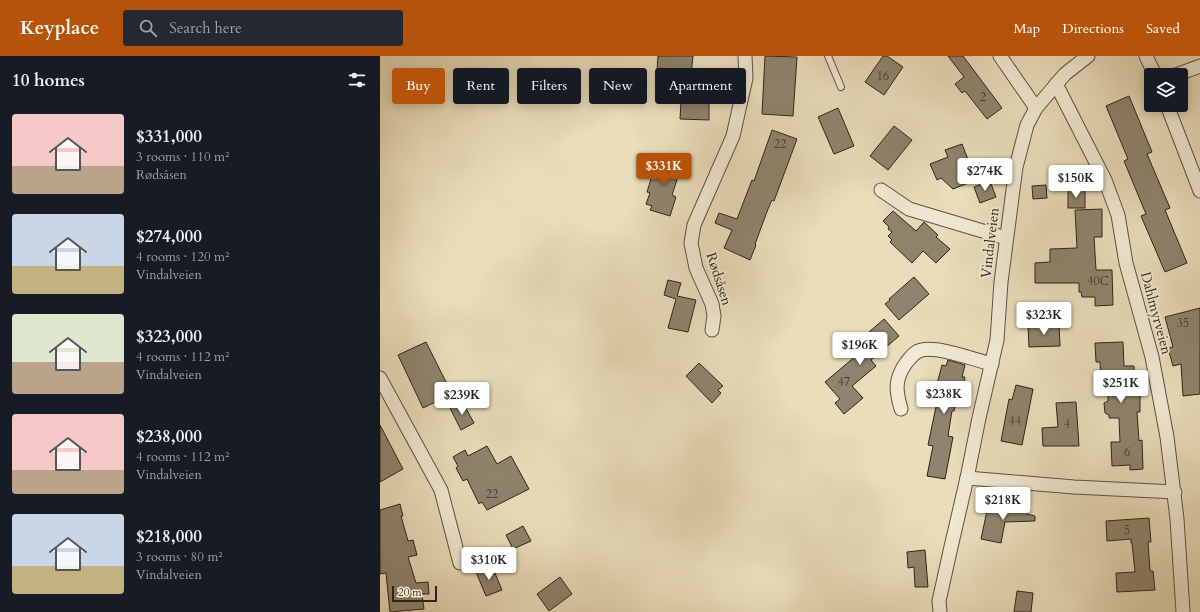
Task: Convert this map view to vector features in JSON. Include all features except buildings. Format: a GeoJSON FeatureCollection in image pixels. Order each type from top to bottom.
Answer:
{"type":"FeatureCollection","features":[{"type":"Feature","properties":{"kind":"street","name":"Rødsåsen"},"geometry":{"type":"LineString","coordinates":[[712,330],[714,316],[712,304],[696,268],[691,243],[694,224],[733,136],[746,78],[745,56]]}},
{"type":"Feature","properties":{"kind":"street"},"geometry":{"type":"LineString","coordinates":[[1000,56],[1036,108]]}},
{"type":"Feature","properties":{"kind":"street","name":"Vindalveien"},"geometry":{"type":"LineString","coordinates":[[940,612],[939,601],[967,478],[978,418],[997,340],[1001,282],[1016,167],[1027,126],[1036,108],[1065,74],[1088,56]]}},
{"type":"Feature","properties":{"kind":"street"},"geometry":{"type":"LineString","coordinates":[[1146,56],[1152,68]]}},
{"type":"Feature","properties":{"kind":"street"},"geometry":{"type":"LineString","coordinates":[[1188,70],[1200,66]]}},
{"type":"Feature","properties":{"kind":"street","name":"Dahlmyrveien"},"geometry":{"type":"LineString","coordinates":[[1056,84],[1105,180],[1118,214],[1126,263],[1152,357],[1167,437],[1175,492],[1183,612]]}},
{"type":"Feature","properties":{"kind":"street"},"geometry":{"type":"LineString","coordinates":[[1170,112],[1200,190]]}},
{"type":"Feature","properties":{"kind":"street"},"geometry":{"type":"LineString","coordinates":[[881,190],[909,209],[1006,238]]}},
{"type":"Feature","properties":{"kind":"street"},"geometry":{"type":"LineString","coordinates":[[901,410],[896,387],[899,375],[911,357],[921,350],[936,349],[992,364]]}},
{"type":"Feature","properties":{"kind":"street"},"geometry":{"type":"LineString","coordinates":[[380,378],[441,490],[460,563]]}},
{"type":"Feature","properties":{"kind":"street"},"geometry":{"type":"LineString","coordinates":[[967,478],[1081,488],[1175,492]]}},
{"type":"Feature","properties":{"kind":"lane"},"geometry":{"type":"LineString","coordinates":[[828,56],[841,87]]}}]}
